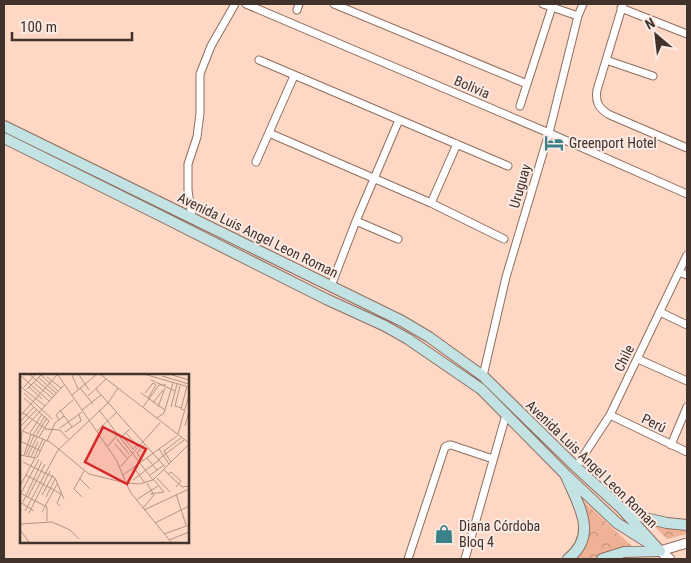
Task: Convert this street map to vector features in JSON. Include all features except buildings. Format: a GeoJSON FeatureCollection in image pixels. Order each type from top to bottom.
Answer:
{"type":"FeatureCollection","features":[{"type":"Feature","properties":{"kind":"main road","name":"Avenida Luis Angel Leon Roman"},"geometry":{"type":"LineString","coordinates":[[4,126],[331,286],[428,336],[483,376],[620,507],[660,550]]}},
{"type":"Feature","properties":{"kind":"main road","name":"Avenida Luis Angel Leon Roman"},"geometry":{"type":"LineString","coordinates":[[4,138],[408,339],[481,389],[566,475],[617,523],[660,550]]}},
{"type":"Feature","properties":{"kind":"main road"},"geometry":{"type":"LineString","coordinates":[[123,197],[141,201],[172,216],[176,216],[175,210]]}},
{"type":"Feature","properties":{"kind":"main road"},"geometry":{"type":"LineString","coordinates":[[187,228],[192,218]]}},
{"type":"Feature","properties":{"kind":"main road"},"geometry":{"type":"LineString","coordinates":[[206,239],[204,235],[207,231],[230,242],[244,244]]}},
{"type":"Feature","properties":{"kind":"main road"},"geometry":{"type":"LineString","coordinates":[[566,475],[580,507],[585,527],[583,542],[576,553],[568,559]]}},
{"type":"Feature","properties":{"kind":"main road"},"geometry":{"type":"LineString","coordinates":[[620,507],[645,518],[687,525]]}},
{"type":"Feature","properties":{"kind":"main road"},"geometry":{"type":"LineString","coordinates":[[602,559],[624,552],[660,550]]}},
{"type":"Feature","properties":{"kind":"main road"},"geometry":{"type":"LineString","coordinates":[[641,559],[660,550]]}},
{"type":"Feature","properties":{"kind":"street"},"geometry":{"type":"LineString","coordinates":[[192,218],[188,190],[188,164],[197,137],[200,113],[200,74],[211,46],[235,4]]}},
{"type":"Feature","properties":{"kind":"street","name":"Bolivia"},"geometry":{"type":"LineString","coordinates":[[246,4],[263,7],[687,194]]}},
{"type":"Feature","properties":{"kind":"street"},"geometry":{"type":"LineString","coordinates":[[334,4],[527,84]]}},
{"type":"Feature","properties":{"kind":"street"},"geometry":{"type":"LineString","coordinates":[[543,4],[578,16]]}},
{"type":"Feature","properties":{"kind":"street","name":"Uruguay"},"geometry":{"type":"LineString","coordinates":[[483,376],[506,277],[549,133],[578,16],[583,4]]}},
{"type":"Feature","properties":{"kind":"street"},"geometry":{"type":"LineString","coordinates":[[687,34],[622,6],[596,90],[598,105],[603,111],[687,148]]}},
{"type":"Feature","properties":{"kind":"street"},"geometry":{"type":"LineString","coordinates":[[520,106],[552,7]]}},
{"type":"Feature","properties":{"kind":"street"},"geometry":{"type":"LineString","coordinates":[[258,60],[508,166]]}},
{"type":"Feature","properties":{"kind":"street"},"geometry":{"type":"LineString","coordinates":[[606,60],[653,76]]}},
{"type":"Feature","properties":{"kind":"street"},"geometry":{"type":"LineString","coordinates":[[256,162],[294,76]]}},
{"type":"Feature","properties":{"kind":"street"},"geometry":{"type":"LineString","coordinates":[[331,286],[356,221],[399,120]]}},
{"type":"Feature","properties":{"kind":"street"},"geometry":{"type":"LineString","coordinates":[[269,133],[431,203],[504,239]]}},
{"type":"Feature","properties":{"kind":"street"},"geometry":{"type":"LineString","coordinates":[[431,203],[457,144]]}},
{"type":"Feature","properties":{"kind":"street"},"geometry":{"type":"LineString","coordinates":[[356,221],[398,239]]}},
{"type":"Feature","properties":{"kind":"street","name":"Chile"},"geometry":{"type":"LineString","coordinates":[[576,467],[610,416],[687,255]]}},
{"type":"Feature","properties":{"kind":"street"},"geometry":{"type":"LineString","coordinates":[[679,272],[687,275]]}},
{"type":"Feature","properties":{"kind":"street"},"geometry":{"type":"LineString","coordinates":[[660,312],[687,325]]}},
{"type":"Feature","properties":{"kind":"street"},"geometry":{"type":"LineString","coordinates":[[638,358],[687,381]]}},
{"type":"Feature","properties":{"kind":"street"},"geometry":{"type":"LineString","coordinates":[[671,445],[687,407]]}},
{"type":"Feature","properties":{"kind":"street"},"geometry":{"type":"LineString","coordinates":[[465,559],[506,415]]}},
{"type":"Feature","properties":{"kind":"street","name":"Perú"},"geometry":{"type":"LineString","coordinates":[[610,416],[687,452]]}},
{"type":"Feature","properties":{"kind":"street"},"geometry":{"type":"LineString","coordinates":[[408,559],[445,447],[451,445],[493,459]]}},
{"type":"Feature","properties":{"kind":"street"},"geometry":{"type":"LineString","coordinates":[[660,550],[687,543]]}},
{"type":"Feature","properties":{"kind":"street"},"geometry":{"type":"LineString","coordinates":[[660,550],[670,559]]}},
{"type":"Feature","properties":{"kind":"green space"},"geometry":{"type":"Polygon","coordinates":[[[580,498],[632,546],[590,559],[574,559],[585,541],[580,498]]]}},
{"type":"Feature","properties":{"kind":"green space"},"geometry":{"type":"Polygon","coordinates":[[[653,525],[663,528],[687,530],[687,534],[667,539],[653,525]]]}},
{"type":"Feature","properties":{"kind":"place","name":"Greenport Hotel"},"geometry":{"type":"Point","coordinates":[554,143]}},
{"type":"Feature","properties":{"kind":"place","name":"Diana Córdoba Bloq 4"},"geometry":{"type":"Point","coordinates":[444,534]}}]}
